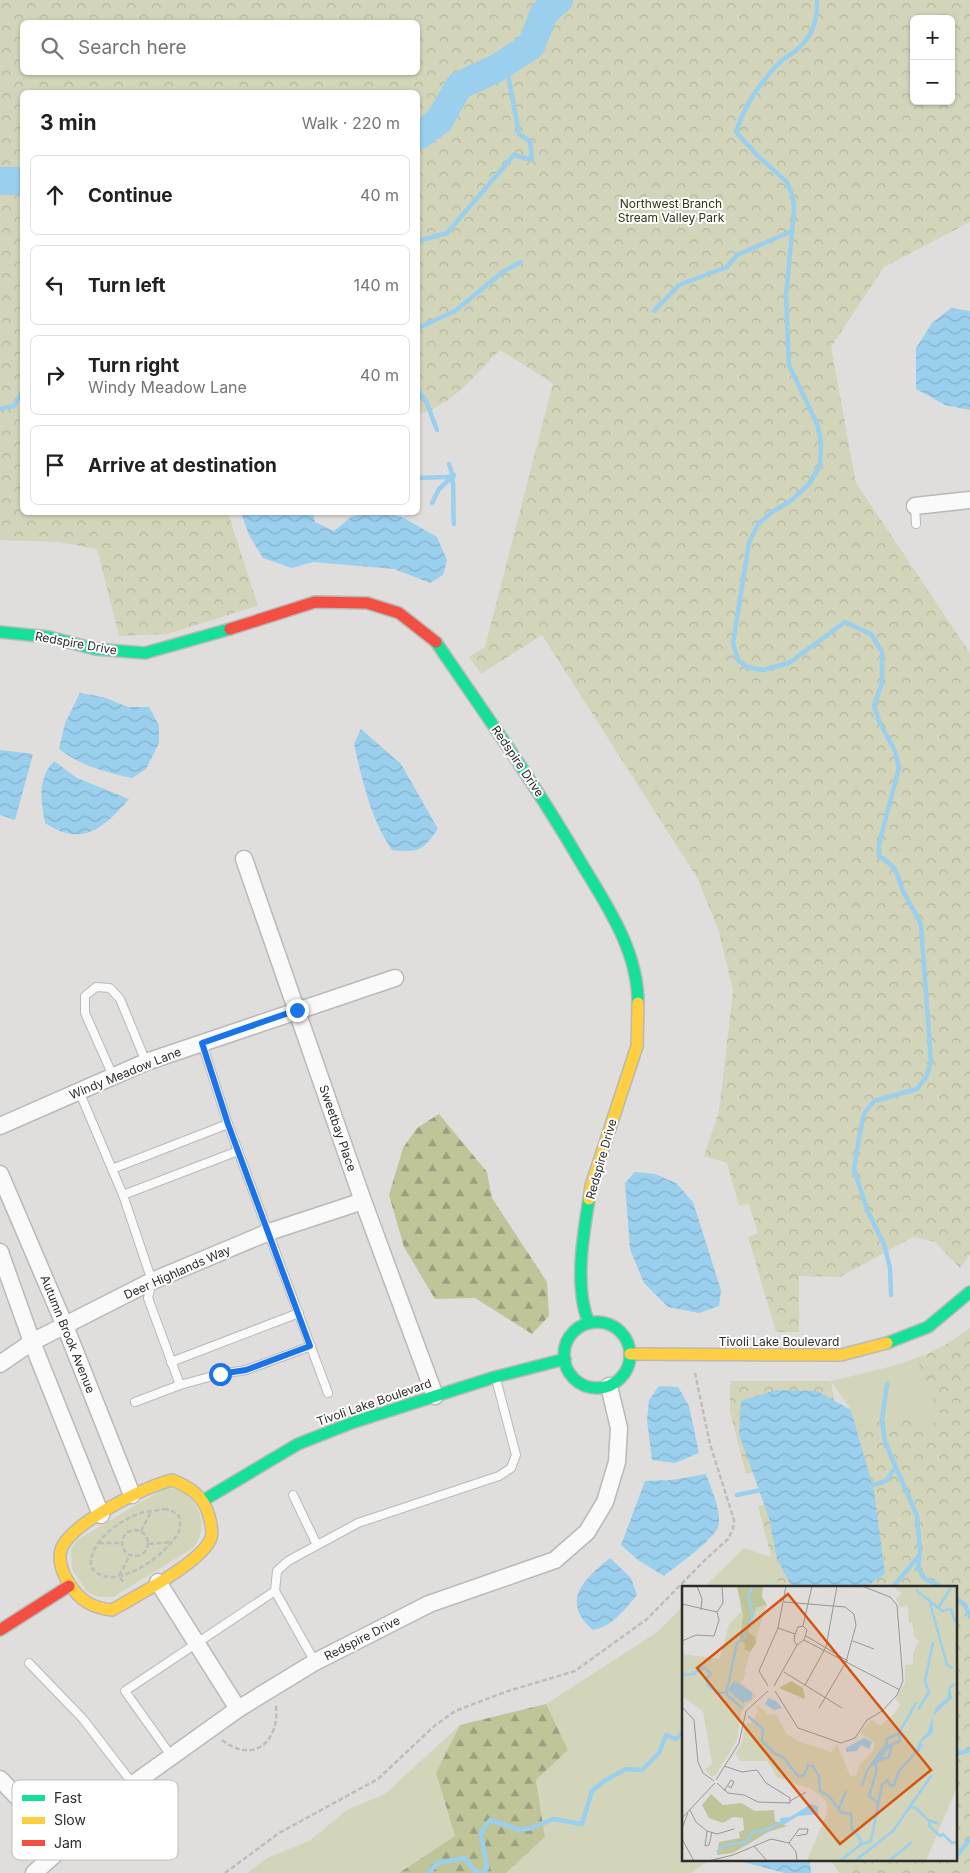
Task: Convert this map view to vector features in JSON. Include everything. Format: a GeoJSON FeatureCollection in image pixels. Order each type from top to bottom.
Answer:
{"type":"FeatureCollection","features":[{"type":"Feature","properties":{"kind":"street"},"geometry":{"type":"LineString","coordinates":[[915,506],[970,500]]}},
{"type":"Feature","properties":{"kind":"street","name":"Redspire Drive"},"geometry":{"type":"LineString","coordinates":[[0,632],[49,637],[95,648],[145,653],[217,633],[314,602],[367,603],[399,613],[433,638],[547,804],[617,923],[632,962],[638,1000],[637,1046],[591,1186],[584,1228],[581,1273],[584,1312],[588,1323]]}},
{"type":"Feature","properties":{"kind":"street","name":"Sweetbay Place"},"geometry":{"type":"LineString","coordinates":[[244,859],[363,1201],[435,1396]]}},
{"type":"Feature","properties":{"kind":"street","name":"Windy Meadow Lane"},"geometry":{"type":"LineString","coordinates":[[0,1126],[146,1062],[395,978]]}},
{"type":"Feature","properties":{"kind":"street","name":"Autumn Brook Avenue"},"geometry":{"type":"LineString","coordinates":[[0,1174],[65,1326],[132,1495]]}},
{"type":"Feature","properties":{"kind":"street","name":"Deer Highlands Way"},"geometry":{"type":"LineString","coordinates":[[0,1364],[32,1342],[152,1281],[269,1232],[363,1201]]}},
{"type":"Feature","properties":{"kind":"street"},"geometry":{"type":"LineString","coordinates":[[0,1252],[32,1342],[101,1515]]}},
{"type":"Feature","properties":{"kind":"street","name":"Tivoli Lake Boulevard"},"geometry":{"type":"LineString","coordinates":[[630,1354],[841,1355],[880,1346],[928,1327],[970,1292]]}},
{"type":"Feature","properties":{"kind":"street"},"geometry":{"type":"LineString","coordinates":[[588,1323],[608,1324],[617,1328],[624,1335],[630,1354],[625,1373],[609,1386],[599,1388],[580,1383],[567,1368],[565,1358],[568,1340],[573,1333],[588,1323]]}},
{"type":"Feature","properties":{"kind":"street","name":"Tivoli Lake Boulevard"},"geometry":{"type":"LineString","coordinates":[[204,1500],[298,1444],[354,1422],[495,1377],[565,1358]]}},
{"type":"Feature","properties":{"kind":"street","name":"Redspire Drive"},"geometry":{"type":"LineString","coordinates":[[139,1780],[238,1709],[315,1662],[429,1604],[555,1560],[587,1532],[605,1502],[617,1462],[619,1428],[609,1386]]}},
{"type":"Feature","properties":{"kind":"street"},"geometry":{"type":"LineString","coordinates":[[172,1480],[191,1488],[204,1500],[212,1522],[210,1541],[196,1556],[158,1582],[112,1610],[95,1609],[80,1600],[69,1586],[60,1566],[62,1547],[73,1534],[132,1495],[150,1486],[172,1480]]}},
{"type":"Feature","properties":{"kind":"street"},"geometry":{"type":"LineString","coordinates":[[158,1582],[196,1646],[238,1709]]}},
{"type":"Feature","properties":{"kind":"street"},"geometry":{"type":"LineString","coordinates":[[0,1630],[69,1586]]}},
{"type":"Feature","properties":{"kind":"street"},"geometry":{"type":"LineString","coordinates":[[0,1779],[12,1792]]}},
{"type":"Feature","properties":{"kind":"street","name":"Redspire Drive"},"geometry":{"type":"LineString","coordinates":[[34,1873],[48,1860]]}},
{"type":"Feature","properties":{"kind":"lane"},"geometry":{"type":"LineString","coordinates":[[915,506],[916,524]]}},
{"type":"Feature","properties":{"kind":"lane"},"geometry":{"type":"LineString","coordinates":[[113,1076],[85,1013],[85,996],[96,987],[110,988],[120,999],[146,1062]]}},
{"type":"Feature","properties":{"kind":"lane"},"geometry":{"type":"LineString","coordinates":[[202,1043],[238,1152],[328,1393]]}},
{"type":"Feature","properties":{"kind":"lane"},"geometry":{"type":"LineString","coordinates":[[78,1091],[123,1195],[152,1281],[148,1298],[180,1385]]}},
{"type":"Feature","properties":{"kind":"lane"},"geometry":{"type":"LineString","coordinates":[[112,1169],[228,1124]]}},
{"type":"Feature","properties":{"kind":"lane"},"geometry":{"type":"LineString","coordinates":[[123,1195],[238,1152]]}},
{"type":"Feature","properties":{"kind":"lane"},"geometry":{"type":"LineString","coordinates":[[171,1362],[299,1313]]}},
{"type":"Feature","properties":{"kind":"lane"},"geometry":{"type":"LineString","coordinates":[[135,1402],[180,1385],[220,1374],[246,1370],[310,1346]]}},
{"type":"Feature","properties":{"kind":"lane"},"geometry":{"type":"LineString","coordinates":[[315,1662],[275,1591],[277,1571],[288,1561],[358,1523],[499,1476],[511,1468],[516,1455],[495,1377]]}},
{"type":"Feature","properties":{"kind":"lane"},"geometry":{"type":"LineString","coordinates":[[293,1495],[317,1545]]}},
{"type":"Feature","properties":{"kind":"lane"},"geometry":{"type":"LineString","coordinates":[[172,1757],[125,1691],[196,1646],[275,1591]]}},
{"type":"Feature","properties":{"kind":"lane"},"geometry":{"type":"LineString","coordinates":[[29,1663],[84,1719],[130,1780]]}},
{"type":"Feature","properties":{"kind":"path"},"geometry":{"type":"LineString","coordinates":[[225,1873],[279,1833],[378,1779],[434,1727],[455,1711],[505,1692],[575,1671],[647,1620],[706,1558],[728,1540],[734,1520],[710,1444],[700,1402],[697,1374],[687,1373]]}},
{"type":"Feature","properties":{"kind":"path"},"geometry":{"type":"LineString","coordinates":[[171,1510],[179,1516],[179,1530],[171,1542],[154,1560],[119,1576],[103,1577],[96,1574],[91,1567],[92,1552],[99,1543],[128,1519],[152,1512],[171,1510]]}},
{"type":"Feature","properties":{"kind":"path"},"geometry":{"type":"LineString","coordinates":[[141,1531],[152,1512]]}},
{"type":"Feature","properties":{"kind":"path"},"geometry":{"type":"LineString","coordinates":[[149,1544],[147,1536],[141,1531],[128,1532],[122,1543],[125,1551],[130,1555],[141,1555],[149,1544],[171,1542]]}},
{"type":"Feature","properties":{"kind":"path"},"geometry":{"type":"LineString","coordinates":[[95,1537],[99,1543]]}},
{"type":"Feature","properties":{"kind":"path"},"geometry":{"type":"LineString","coordinates":[[99,1543],[122,1543]]}},
{"type":"Feature","properties":{"kind":"path"},"geometry":{"type":"LineString","coordinates":[[119,1576],[130,1555]]}},
{"type":"Feature","properties":{"kind":"path"},"geometry":{"type":"LineString","coordinates":[[119,1576],[126,1587]]}},
{"type":"Feature","properties":{"kind":"path"},"geometry":{"type":"LineString","coordinates":[[222,1740],[236,1749],[256,1749],[265,1744],[274,1732],[277,1723],[276,1705]]}},
{"type":"Feature","properties":{"kind":"green space","name":"Northwest Branch Stream Valley Park"},"geometry":{"type":"Polygon","coordinates":[[[0,0],[970,0],[970,222],[884,267],[831,347],[856,483],[970,653],[970,1255],[960,1268],[935,1242],[913,1237],[840,1277],[799,1276],[799,1332],[776,1332],[748,1237],[758,1233],[749,1204],[739,1206],[727,1163],[704,1156],[719,1111],[733,991],[719,932],[698,879],[542,635],[481,674],[469,657],[485,647],[553,383],[500,350],[452,397],[442,404],[420,413],[420,90],[20,90],[20,515],[229,515],[258,606],[167,634],[119,636],[97,549],[58,542],[0,540],[0,0]]]}},
{"type":"Feature","properties":{"kind":"green space"},"geometry":{"type":"Polygon","coordinates":[[[439,1114],[487,1172],[492,1198],[547,1282],[549,1316],[532,1334],[475,1298],[435,1299],[404,1247],[389,1195],[403,1148],[417,1128],[439,1114]]]}},
{"type":"Feature","properties":{"kind":"green space"},"geometry":{"type":"Polygon","coordinates":[[[970,1328],[970,1569],[957,1586],[874,1491],[851,1410],[831,1381],[904,1362],[954,1340],[970,1328]]]}},
{"type":"Feature","properties":{"kind":"green space"},"geometry":{"type":"Polygon","coordinates":[[[970,1328],[970,1873],[852,1873],[846,1860],[958,1860],[958,1586],[779,1586],[758,1506],[784,1499],[776,1466],[746,1474],[730,1412],[730,1381],[831,1381],[839,1428],[908,1417],[915,1431],[948,1417],[946,1411],[939,1413],[917,1360],[947,1344],[970,1328]]]}},
{"type":"Feature","properties":{"kind":"green space"},"geometry":{"type":"Polygon","coordinates":[[[166,1487],[186,1494],[197,1508],[200,1515],[201,1528],[200,1535],[193,1548],[113,1597],[99,1597],[87,1592],[72,1569],[71,1549],[77,1540],[166,1487]]]}},
{"type":"Feature","properties":{"kind":"green space"},"geometry":{"type":"Polygon","coordinates":[[[744,1548],[777,1559],[791,1586],[705,1586],[744,1548]]]}},
{"type":"Feature","properties":{"kind":"green space"},"geometry":{"type":"Polygon","coordinates":[[[682,1608],[682,1860],[709,1860],[692,1873],[506,1873],[545,1837],[536,1780],[568,1750],[546,1704],[656,1633],[682,1608]]]}},
{"type":"Feature","properties":{"kind":"green space"},"geometry":{"type":"Polygon","coordinates":[[[546,1704],[568,1750],[536,1780],[545,1837],[506,1873],[399,1873],[455,1836],[436,1773],[460,1725],[546,1704]]]}},
{"type":"Feature","properties":{"kind":"green space"},"geometry":{"type":"Polygon","coordinates":[[[460,1725],[436,1773],[455,1836],[399,1873],[247,1873],[267,1858],[309,1841],[347,1810],[385,1794],[460,1725]]]}},
{"type":"Feature","properties":{"kind":"green space"},"geometry":{"type":"Polygon","coordinates":[[[831,1860],[906,1860],[916,1873],[839,1873],[831,1860]]]}},
{"type":"Feature","properties":{"kind":"water"},"geometry":{"type":"Polygon","coordinates":[[[951,308],[970,311],[970,410],[945,405],[916,389],[916,348],[932,323],[951,308]]]}},
{"type":"Feature","properties":{"kind":"water"},"geometry":{"type":"Polygon","coordinates":[[[242,515],[313,515],[315,522],[334,531],[351,517],[358,515],[394,515],[404,518],[437,537],[447,560],[443,575],[430,583],[394,569],[313,562],[292,568],[263,558],[249,535],[242,515]]]}},
{"type":"Feature","properties":{"kind":"water"},"geometry":{"type":"Polygon","coordinates":[[[80,693],[103,697],[128,707],[149,707],[159,725],[159,743],[146,769],[132,778],[122,776],[85,764],[59,749],[65,723],[80,693]]]}},
{"type":"Feature","properties":{"kind":"water"},"geometry":{"type":"Polygon","coordinates":[[[361,729],[401,764],[438,829],[428,842],[419,849],[408,851],[392,850],[378,826],[364,785],[354,744],[361,729]]]}},
{"type":"Feature","properties":{"kind":"water"},"geometry":{"type":"Polygon","coordinates":[[[0,750],[33,754],[15,820],[0,815],[0,750]]]}},
{"type":"Feature","properties":{"kind":"water"},"geometry":{"type":"Polygon","coordinates":[[[54,761],[77,778],[129,799],[111,818],[92,831],[70,834],[58,830],[45,823],[42,807],[42,790],[45,775],[54,761]]]}},
{"type":"Feature","properties":{"kind":"water"},"geometry":{"type":"Polygon","coordinates":[[[635,1172],[655,1174],[676,1183],[693,1202],[721,1290],[719,1306],[699,1313],[668,1307],[644,1283],[630,1249],[625,1183],[635,1172]]]}},
{"type":"Feature","properties":{"kind":"water"},"geometry":{"type":"Polygon","coordinates":[[[659,1386],[678,1387],[689,1406],[699,1453],[675,1463],[652,1460],[647,1420],[649,1400],[659,1386]]]}},
{"type":"Feature","properties":{"kind":"water"},"geometry":{"type":"Polygon","coordinates":[[[776,1390],[817,1391],[851,1410],[874,1491],[885,1574],[867,1586],[791,1586],[777,1559],[769,1518],[739,1434],[741,1401],[776,1390]]]}},
{"type":"Feature","properties":{"kind":"water"},"geometry":{"type":"Polygon","coordinates":[[[706,1474],[717,1504],[719,1523],[712,1536],[696,1551],[664,1576],[638,1560],[621,1545],[645,1481],[672,1480],[706,1474]]]}},
{"type":"Feature","properties":{"kind":"water"},"geometry":{"type":"Polygon","coordinates":[[[610,1558],[631,1578],[637,1595],[612,1621],[593,1630],[583,1619],[578,1609],[579,1591],[584,1582],[610,1558]]]}},
{"type":"Feature","properties":{"kind":"water"},"geometry":{"type":"Polygon","coordinates":[[[742,1860],[810,1860],[811,1873],[785,1873],[743,1862],[742,1860]]]}},
{"type":"Feature","properties":{"kind":"waterway"},"geometry":{"type":"LineString","coordinates":[[420,135],[439,121],[459,86],[497,68],[531,46],[544,13],[559,0]]}},
{"type":"Feature","properties":{"kind":"waterway"},"geometry":{"type":"LineString","coordinates":[[817,0],[815,20],[807,39],[798,49],[783,59],[765,79],[743,113],[736,132],[759,157],[787,182],[793,197],[794,210],[786,297],[789,365],[817,424],[821,442],[820,466],[809,484],[792,500],[772,512],[758,524],[749,543],[733,643],[738,660],[747,667],[763,670],[789,663],[845,622],[871,634],[882,652],[882,683],[874,706],[879,721],[895,751],[899,768],[879,844],[879,856],[887,861],[895,870],[902,890],[921,925],[931,1062],[926,1077],[917,1089],[874,1101],[864,1114],[859,1138],[854,1170],[868,1212],[884,1244],[890,1268],[891,1295]]}},
{"type":"Feature","properties":{"kind":"waterway"},"geometry":{"type":"LineString","coordinates":[[420,240],[447,233],[514,155],[532,160],[530,141],[519,134],[506,63]]}},
{"type":"Feature","properties":{"kind":"waterway"},"geometry":{"type":"LineString","coordinates":[[0,181],[20,181]]}},
{"type":"Feature","properties":{"kind":"waterway"},"geometry":{"type":"LineString","coordinates":[[654,311],[679,285],[727,267],[737,255],[792,231]]}},
{"type":"Feature","properties":{"kind":"waterway"},"geometry":{"type":"LineString","coordinates":[[420,327],[455,311],[504,271],[521,262]]}},
{"type":"Feature","properties":{"kind":"waterway"},"geometry":{"type":"LineString","coordinates":[[420,393],[426,401],[437,430]]}},
{"type":"Feature","properties":{"kind":"waterway"},"geometry":{"type":"LineString","coordinates":[[0,409],[14,406],[20,396]]}},
{"type":"Feature","properties":{"kind":"waterway"},"geometry":{"type":"LineString","coordinates":[[449,464],[453,485],[454,524]]}},
{"type":"Feature","properties":{"kind":"waterway"},"geometry":{"type":"LineString","coordinates":[[432,503],[439,489],[454,475]]}},
{"type":"Feature","properties":{"kind":"waterway"},"geometry":{"type":"LineString","coordinates":[[420,478],[449,477]]}},
{"type":"Feature","properties":{"kind":"waterway"},"geometry":{"type":"LineString","coordinates":[[887,1384],[882,1420],[885,1442],[917,1516],[920,1551],[918,1568],[924,1578],[940,1586]]}},
{"type":"Feature","properties":{"kind":"waterway"},"geometry":{"type":"LineString","coordinates":[[867,1487],[886,1481],[895,1468]]}},
{"type":"Feature","properties":{"kind":"waterway"},"geometry":{"type":"LineString","coordinates":[[737,1495],[765,1489]]}},
{"type":"Feature","properties":{"kind":"waterway"},"geometry":{"type":"LineString","coordinates":[[894,1586],[918,1557]]}},
{"type":"Feature","properties":{"kind":"waterway"},"geometry":{"type":"LineString","coordinates":[[958,1600],[965,1605],[970,1617]]}},
{"type":"Feature","properties":{"kind":"waterway"},"geometry":{"type":"LineString","coordinates":[[483,1873],[487,1868],[481,1833],[490,1820],[520,1830],[532,1828],[553,1819],[582,1824],[592,1791],[604,1781],[626,1769],[642,1770],[659,1753],[666,1735],[676,1739],[682,1733]]}},
{"type":"Feature","properties":{"kind":"waterway"},"geometry":{"type":"LineString","coordinates":[[958,1753],[970,1750]]}},
{"type":"Feature","properties":{"kind":"waterway"},"geometry":{"type":"LineString","coordinates":[[958,1854],[970,1839]]}},
{"type":"Feature","properties":{"kind":"waterway"},"geometry":{"type":"LineString","coordinates":[[429,1873],[437,1863],[465,1858],[474,1870],[480,1873]]}},
{"type":"Feature","properties":{"kind":"traffic: fast"},"geometry":{"type":"LineString","coordinates":[[0,632],[49,637],[95,649],[145,653],[230,629]]}},
{"type":"Feature","properties":{"kind":"traffic: fast"},"geometry":{"type":"LineString","coordinates":[[436,642],[528,777],[610,911],[627,946],[633,964],[637,983],[638,1003]]}},
{"type":"Feature","properties":{"kind":"traffic: fast"},"geometry":{"type":"LineString","coordinates":[[589,1199],[581,1262],[582,1294],[584,1309],[589,1323]]}},
{"type":"Feature","properties":{"kind":"traffic: fast"},"geometry":{"type":"LineString","coordinates":[[887,1343],[928,1327],[970,1292]]}},
{"type":"Feature","properties":{"kind":"traffic: fast"},"geometry":{"type":"LineString","coordinates":[[597,1322],[609,1325],[620,1332],[627,1343],[630,1355],[627,1367],[620,1378],[609,1385],[597,1388],[585,1385],[574,1378],[567,1367],[564,1355],[567,1343],[574,1332],[585,1325],[597,1322]]}},
{"type":"Feature","properties":{"kind":"traffic: fast"},"geometry":{"type":"LineString","coordinates":[[204,1500],[298,1444],[354,1422],[495,1377],[565,1359]]}},
{"type":"Feature","properties":{"kind":"traffic: slow"},"geometry":{"type":"LineString","coordinates":[[589,1199],[591,1186],[637,1046],[638,1003]]}},
{"type":"Feature","properties":{"kind":"traffic: slow"},"geometry":{"type":"LineString","coordinates":[[630,1354],[841,1355],[887,1343]]}},
{"type":"Feature","properties":{"kind":"traffic: slow"},"geometry":{"type":"LineString","coordinates":[[172,1480],[195,1493],[207,1509],[212,1533],[205,1547],[182,1568],[112,1610],[87,1602],[77,1594],[66,1579],[61,1565],[62,1547],[69,1537],[95,1516],[129,1497],[172,1480]]}},
{"type":"Feature","properties":{"kind":"traffic: jam"},"geometry":{"type":"LineString","coordinates":[[230,629],[315,602],[367,603],[399,613],[436,642]]}},
{"type":"Feature","properties":{"kind":"traffic: jam"},"geometry":{"type":"LineString","coordinates":[[0,1630],[69,1586]]}},
{"type":"Feature","properties":{"kind":"route"},"geometry":{"type":"LineString","coordinates":[[220,1374],[246,1370],[310,1346],[228,1124],[202,1043],[297,1010]]}}]}
